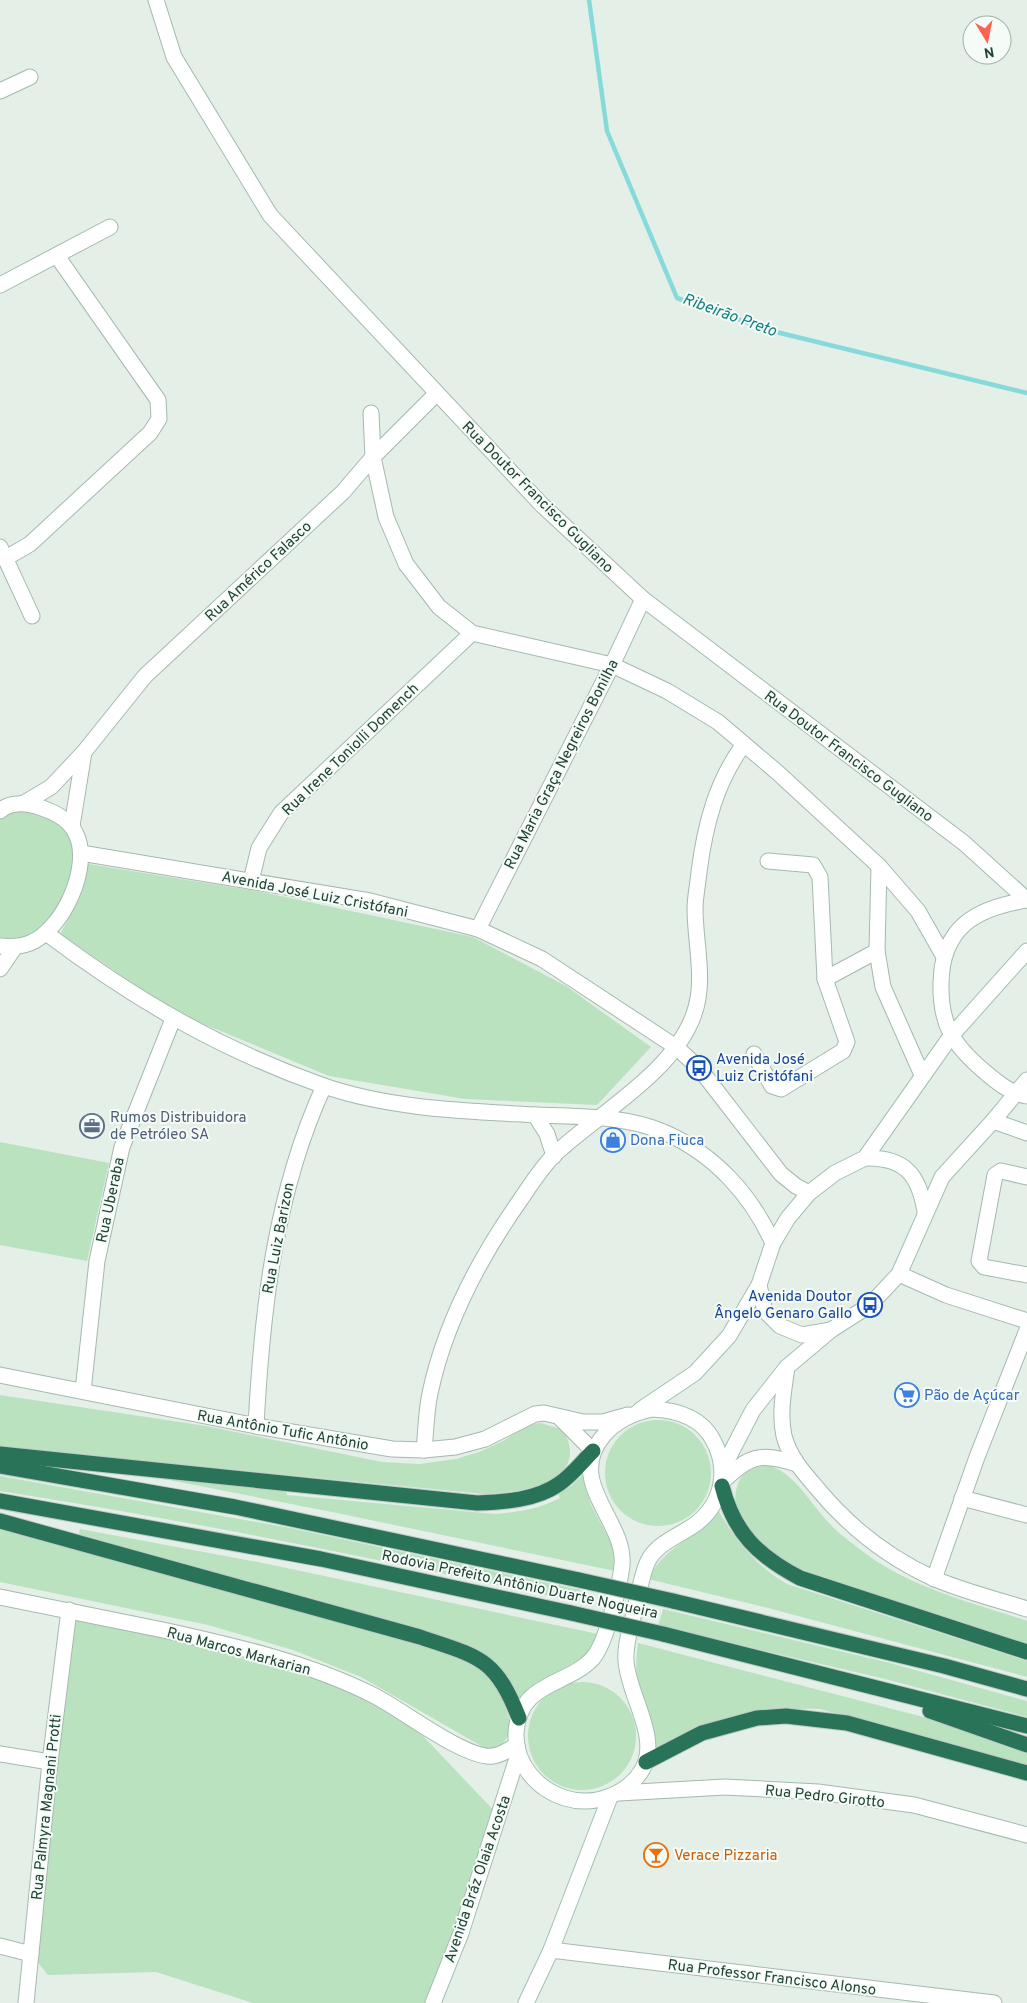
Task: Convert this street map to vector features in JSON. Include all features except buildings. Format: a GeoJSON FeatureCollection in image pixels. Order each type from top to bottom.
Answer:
{"type":"FeatureCollection","features":[{"type":"Feature","properties":{"kind":"highway"},"geometry":{"type":"LineString","coordinates":[[0,1454],[477,1503],[521,1499],[542,1493],[559,1484],[593,1451]]}},
{"type":"Feature","properties":{"kind":"highway","name":"Rodovia Prefeito Antônio Duarte Nogueira"},"geometry":{"type":"LineString","coordinates":[[0,1466],[235,1507],[579,1580],[934,1664],[1027,1689]]}},
{"type":"Feature","properties":{"kind":"highway"},"geometry":{"type":"LineString","coordinates":[[722,1479],[727,1506],[752,1546],[779,1567],[800,1578],[1027,1652]]}},
{"type":"Feature","properties":{"kind":"highway","name":"Rodovia Prefeito Antônio Duarte Nogueira"},"geometry":{"type":"LineString","coordinates":[[0,1501],[321,1559],[571,1613],[663,1634],[848,1683],[1027,1726]]}},
{"type":"Feature","properties":{"kind":"highway"},"geometry":{"type":"LineString","coordinates":[[0,1521],[420,1637],[472,1654],[499,1676],[520,1718]]}},
{"type":"Feature","properties":{"kind":"highway"},"geometry":{"type":"LineString","coordinates":[[848,1683],[1027,1745]]}},
{"type":"Feature","properties":{"kind":"highway"},"geometry":{"type":"LineString","coordinates":[[646,1762],[702,1733],[757,1718],[786,1716],[847,1723],[1027,1773]]}},
{"type":"Feature","properties":{"kind":"street","name":"Rua Doutor Francisco Gugliano"},"geometry":{"type":"LineString","coordinates":[[156,0],[174,57],[270,215],[542,505],[643,600],[964,843],[1027,900]]}},
{"type":"Feature","properties":{"kind":"street"},"geometry":{"type":"LineString","coordinates":[[0,91],[30,76]]}},
{"type":"Feature","properties":{"kind":"street"},"geometry":{"type":"LineString","coordinates":[[0,285],[110,227]]}},
{"type":"Feature","properties":{"kind":"street"},"geometry":{"type":"LineString","coordinates":[[32,616],[3,553],[30,544],[150,433],[159,419],[158,400],[58,256]]}},
{"type":"Feature","properties":{"kind":"street","name":"Rua Américo Falasco"},"geometry":{"type":"LineString","coordinates":[[24,803],[51,786],[84,752],[145,676],[343,492],[373,457],[436,394]]}},
{"type":"Feature","properties":{"kind":"street"},"geometry":{"type":"LineString","coordinates":[[371,413],[373,457],[386,516],[406,564],[438,607],[472,633],[612,665],[667,691],[718,722],[879,866],[918,911],[943,955]]}},
{"type":"Feature","properties":{"kind":"street","name":"Rua Maria Graça Negreiros Bonilha"},"geometry":{"type":"LineString","coordinates":[[478,929],[643,600]]}},
{"type":"Feature","properties":{"kind":"street","name":"Rua Irene Toniolli Domench"},"geometry":{"type":"LineString","coordinates":[[251,881],[259,848],[281,813],[472,633]]}},
{"type":"Feature","properties":{"kind":"street"},"geometry":{"type":"LineString","coordinates":[[424,1450],[430,1394],[445,1343],[467,1289],[495,1237],[554,1156],[650,1074],[676,1047],[694,1014],[699,990],[695,907],[703,846],[713,802],[729,764],[744,744]]}},
{"type":"Feature","properties":{"kind":"street","name":"Rua Américo Falasco"},"geometry":{"type":"LineString","coordinates":[[72,826],[84,752]]}},
{"type":"Feature","properties":{"kind":"street"},"geometry":{"type":"LineString","coordinates":[[0,970],[8,946],[31,942],[46,933],[60,916],[78,876],[81,853],[77,834],[72,826],[54,811],[24,803],[1,809]]}},
{"type":"Feature","properties":{"kind":"street","name":"Avenida José Luiz Cristófani"},"geometry":{"type":"LineString","coordinates":[[81,853],[370,901],[478,929],[542,959],[676,1047],[699,1068],[781,1174],[796,1186],[809,1193]]}},
{"type":"Feature","properties":{"kind":"street"},"geometry":{"type":"LineString","coordinates":[[754,1054],[772,1086],[777,1089],[843,1051],[847,1042],[825,979],[820,877],[817,869],[813,865],[768,861]]}},
{"type":"Feature","properties":{"kind":"street"},"geometry":{"type":"LineString","coordinates":[[879,866],[877,951],[884,987],[922,1075]]}},
{"type":"Feature","properties":{"kind":"street"},"geometry":{"type":"LineString","coordinates":[[1022,1095],[1000,1085],[972,1062],[952,1036],[943,1018],[941,998],[943,955],[961,927],[977,914],[998,905],[1027,900]]}},
{"type":"Feature","properties":{"kind":"street"},"geometry":{"type":"LineString","coordinates":[[46,933],[147,1004],[173,1019],[225,1046],[324,1086],[410,1105],[598,1118],[624,1121],[665,1132],[692,1146],[723,1171],[746,1196],[763,1222],[773,1243]]}},
{"type":"Feature","properties":{"kind":"street"},"geometry":{"type":"LineString","coordinates":[[825,979],[877,951]]}},
{"type":"Feature","properties":{"kind":"street"},"geometry":{"type":"LineString","coordinates":[[865,1158],[922,1075],[952,1036],[1027,951]]}},
{"type":"Feature","properties":{"kind":"street","name":"Rua Uberaba"},"geometry":{"type":"LineString","coordinates":[[83,1390],[97,1262],[122,1146],[173,1019]]}},
{"type":"Feature","properties":{"kind":"street"},"geometry":{"type":"LineString","coordinates":[[925,1212],[922,1191],[910,1171],[883,1157],[865,1158],[835,1173],[809,1193],[788,1218],[773,1243],[759,1286],[729,1336],[695,1373],[607,1432],[593,1451],[591,1464],[593,1487],[617,1534],[622,1564],[604,1642],[592,1658],[578,1670],[545,1686],[535,1694],[524,1706],[520,1718],[516,1732],[518,1750],[533,1779],[550,1792],[568,1799],[591,1800],[615,1795],[632,1783],[646,1762],[647,1733],[633,1698],[626,1662],[626,1645],[648,1561],[660,1547],[699,1521],[716,1498],[722,1479],[754,1410],[788,1367],[831,1330],[870,1305],[899,1274],[919,1233],[925,1212],[942,1177],[993,1122],[1022,1095],[1027,1080]]}},
{"type":"Feature","properties":{"kind":"street","name":"Rua Luiz Barizon"},"geometry":{"type":"LineString","coordinates":[[256,1426],[260,1342],[272,1252],[291,1174],[310,1116],[324,1086]]}},
{"type":"Feature","properties":{"kind":"street"},"geometry":{"type":"LineString","coordinates":[[534,1115],[548,1134],[554,1156]]}},
{"type":"Feature","properties":{"kind":"street"},"geometry":{"type":"LineString","coordinates":[[993,1122],[1027,1134]]}},
{"type":"Feature","properties":{"kind":"street"},"geometry":{"type":"LineString","coordinates":[[1027,1177],[1001,1170],[995,1176],[980,1260],[984,1266],[1027,1275]]}},
{"type":"Feature","properties":{"kind":"street"},"geometry":{"type":"LineString","coordinates":[[899,1274],[946,1295],[1027,1321]]}},
{"type":"Feature","properties":{"kind":"street"},"geometry":{"type":"LineString","coordinates":[[759,1286],[765,1311],[780,1326],[802,1335],[831,1330]]}},
{"type":"Feature","properties":{"kind":"street"},"geometry":{"type":"LineString","coordinates":[[934,1578],[962,1498],[1027,1330]]}},
{"type":"Feature","properties":{"kind":"street"},"geometry":{"type":"LineString","coordinates":[[788,1367],[783,1399],[784,1435],[797,1464],[850,1525],[904,1563],[934,1578],[1027,1610]]}},
{"type":"Feature","properties":{"kind":"street","name":"Rua Antônio Tufic Antônio"},"geometry":{"type":"LineString","coordinates":[[0,1375],[83,1390],[256,1426],[392,1449],[424,1450],[455,1447],[485,1439],[525,1417],[535,1414],[544,1413],[562,1419],[583,1422],[603,1422],[633,1414]]}},
{"type":"Feature","properties":{"kind":"street"},"geometry":{"type":"LineString","coordinates":[[633,1414],[652,1409],[669,1410],[685,1415],[700,1424],[711,1436],[719,1451],[722,1479]]}},
{"type":"Feature","properties":{"kind":"street"},"geometry":{"type":"LineString","coordinates":[[562,1419],[593,1451]]}},
{"type":"Feature","properties":{"kind":"street"},"geometry":{"type":"LineString","coordinates":[[722,1479],[755,1458],[774,1456],[797,1464]]}},
{"type":"Feature","properties":{"kind":"street"},"geometry":{"type":"LineString","coordinates":[[962,1498],[1027,1515]]}},
{"type":"Feature","properties":{"kind":"street","name":"Rua Marcos Markarian"},"geometry":{"type":"LineString","coordinates":[[0,1597],[221,1643],[291,1662],[373,1695],[463,1749],[492,1756],[518,1750]]}},
{"type":"Feature","properties":{"kind":"street","name":"Rua Palmyra Magnani Protti"},"geometry":{"type":"LineString","coordinates":[[26,2003],[50,1762],[68,1610]]}},
{"type":"Feature","properties":{"kind":"street","name":"Avenida Bráz Olaia Acosta"},"geometry":{"type":"LineString","coordinates":[[433,2003],[461,1934],[518,1750]]}},
{"type":"Feature","properties":{"kind":"street"},"geometry":{"type":"LineString","coordinates":[[0,1754],[50,1762]]}},
{"type":"Feature","properties":{"kind":"street","name":"Rua Pedro Girotto"},"geometry":{"type":"LineString","coordinates":[[615,1795],[725,1787],[818,1792],[914,1805],[1027,1835]]}},
{"type":"Feature","properties":{"kind":"street"},"geometry":{"type":"LineString","coordinates":[[526,2003],[551,1950],[615,1795]]}},
{"type":"Feature","properties":{"kind":"street"},"geometry":{"type":"LineString","coordinates":[[0,1946],[31,1954]]}},
{"type":"Feature","properties":{"kind":"street","name":"Rua Professor Francisco Alonso"},"geometry":{"type":"LineString","coordinates":[[551,1950],[994,2003]]}},
{"type":"Feature","properties":{"kind":"green space"},"geometry":{"type":"Polygon","coordinates":[[[24,808],[52,814],[70,830],[76,853],[65,898],[44,930],[12,942],[0,940],[0,817],[24,808]]]}},
{"type":"Feature","properties":{"kind":"green space"},"geometry":{"type":"Polygon","coordinates":[[[88,864],[262,892],[473,937],[566,986],[651,1047],[597,1105],[465,1099],[329,1076],[177,1013],[60,934],[80,898],[88,864]]]}},
{"type":"Feature","properties":{"kind":"green space"},"geometry":{"type":"Polygon","coordinates":[[[0,1142],[109,1163],[87,1261],[0,1245],[0,1142]]]}},
{"type":"Feature","properties":{"kind":"green space"},"geometry":{"type":"Polygon","coordinates":[[[0,1395],[206,1426],[382,1462],[419,1464],[456,1459],[479,1452],[503,1441],[530,1424],[541,1423],[563,1430],[570,1448],[568,1462],[561,1473],[548,1481],[516,1491],[484,1494],[0,1447],[0,1395]]]}},
{"type":"Feature","properties":{"kind":"green space"},"geometry":{"type":"Polygon","coordinates":[[[658,1420],[678,1424],[696,1435],[707,1453],[711,1473],[707,1493],[696,1511],[678,1522],[658,1526],[638,1522],[620,1511],[609,1493],[605,1473],[609,1453],[620,1435],[638,1424],[658,1420]]]}},
{"type":"Feature","properties":{"kind":"green space"},"geometry":{"type":"Polygon","coordinates":[[[769,1465],[796,1483],[834,1528],[876,1561],[917,1583],[1027,1621],[1027,1644],[819,1576],[799,1568],[780,1557],[751,1531],[743,1520],[735,1498],[739,1482],[745,1474],[758,1467],[769,1465]]]}},
{"type":"Feature","properties":{"kind":"green space"},"geometry":{"type":"Polygon","coordinates":[[[585,1473],[586,1489],[591,1505],[614,1548],[615,1571],[149,1476],[286,1490],[287,1495],[495,1514],[528,1509],[552,1502],[560,1498],[558,1494],[571,1486],[585,1473]]]}},
{"type":"Feature","properties":{"kind":"green space"},"geometry":{"type":"Polygon","coordinates":[[[0,1476],[290,1528],[581,1590],[578,1602],[218,1528],[0,1491],[0,1476]]]}},
{"type":"Feature","properties":{"kind":"green space"},"geometry":{"type":"Polygon","coordinates":[[[718,1510],[732,1532],[756,1561],[787,1584],[1027,1661],[1027,1677],[768,1608],[648,1579],[663,1558],[700,1528],[718,1510]]]}},
{"type":"Feature","properties":{"kind":"green space"},"geometry":{"type":"Polygon","coordinates":[[[0,1527],[446,1651],[472,1665],[491,1681],[504,1703],[512,1731],[500,1747],[490,1749],[483,1747],[361,1677],[293,1650],[208,1625],[0,1582],[0,1527]]]}},
{"type":"Feature","properties":{"kind":"green space"},"geometry":{"type":"Polygon","coordinates":[[[80,1529],[258,1562],[598,1634],[588,1655],[546,1678],[534,1687],[521,1704],[509,1682],[496,1665],[479,1652],[456,1641],[79,1534],[80,1529]]]}},
{"type":"Feature","properties":{"kind":"green space"},"geometry":{"type":"Polygon","coordinates":[[[663,1609],[890,1663],[1027,1701],[1027,1717],[885,1679],[658,1626],[663,1609]]]}},
{"type":"Feature","properties":{"kind":"green space"},"geometry":{"type":"Polygon","coordinates":[[[69,1610],[373,1695],[424,1737],[499,1816],[430,2003],[253,2003],[156,1972],[48,1975],[31,1954],[69,1610]]]}},
{"type":"Feature","properties":{"kind":"green space"},"geometry":{"type":"Polygon","coordinates":[[[638,1643],[935,1720],[1027,1752],[1027,1765],[820,1709],[754,1712],[713,1722],[674,1740],[654,1752],[652,1727],[638,1685],[636,1667],[638,1643]]]}},
{"type":"Feature","properties":{"kind":"green space"},"geometry":{"type":"Polygon","coordinates":[[[582,1682],[603,1686],[620,1698],[632,1715],[636,1736],[632,1757],[620,1774],[603,1786],[582,1790],[561,1786],[544,1774],[532,1757],[528,1736],[532,1715],[544,1698],[561,1686],[582,1682]]]}},
{"type":"Feature","properties":{"kind":"waterway","name":"Ribeirão Preto"},"geometry":{"type":"LineString","coordinates":[[589,0],[607,131],[677,298],[772,331],[1027,393]]}},
{"type":"Feature","properties":{"kind":"place","name":"Avenida José Luiz Cristófani"},"geometry":{"type":"Point","coordinates":[699,1068]}},
{"type":"Feature","properties":{"kind":"place","name":"Rumos Distribuidora de Petróleo SA"},"geometry":{"type":"Point","coordinates":[92,1126]}},
{"type":"Feature","properties":{"kind":"place","name":"Dona Fiuca"},"geometry":{"type":"Point","coordinates":[613,1140]}},
{"type":"Feature","properties":{"kind":"place","name":"Avenida Doutor Ângelo Genaro Gallo"},"geometry":{"type":"Point","coordinates":[870,1305]}},
{"type":"Feature","properties":{"kind":"place","name":"Pão de Açúcar"},"geometry":{"type":"Point","coordinates":[907,1395]}},
{"type":"Feature","properties":{"kind":"place","name":"Verace Pizzaria"},"geometry":{"type":"Point","coordinates":[656,1855]}}]}
